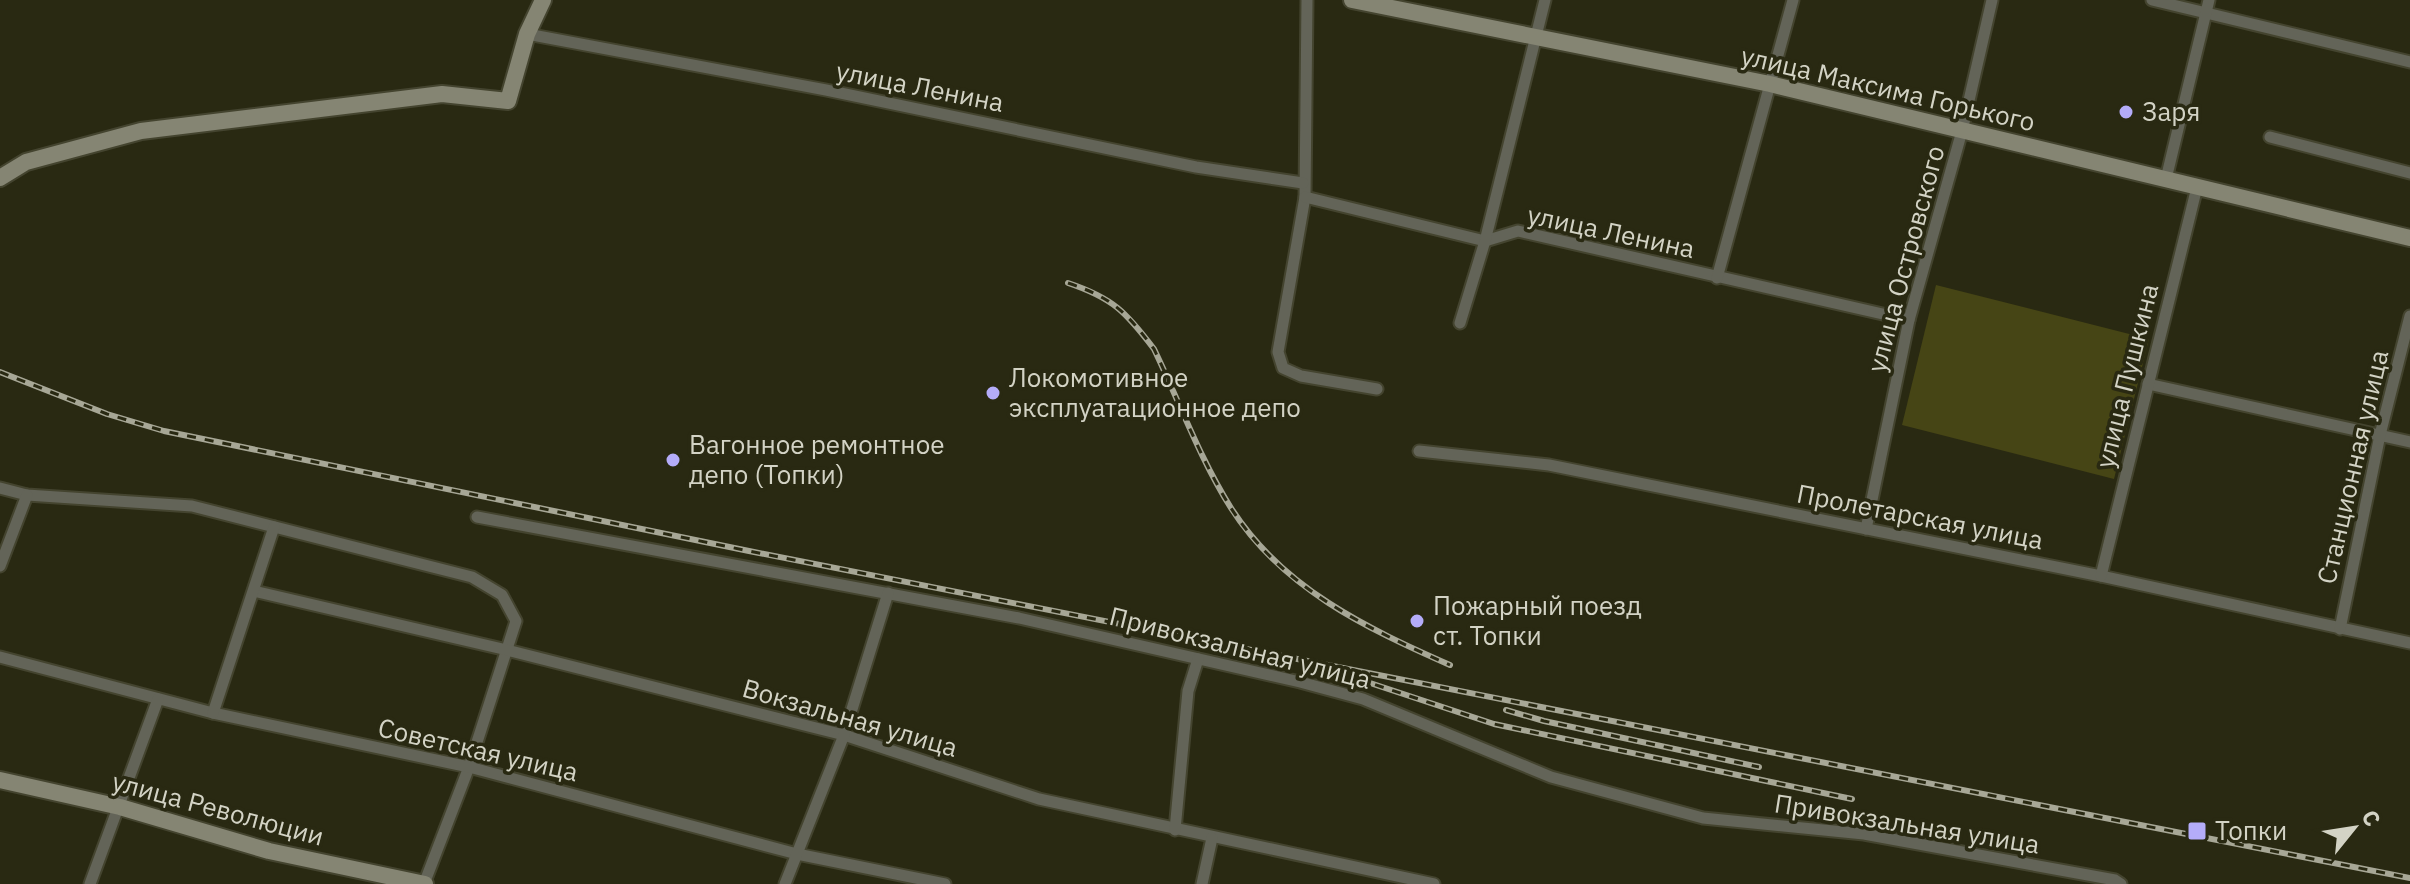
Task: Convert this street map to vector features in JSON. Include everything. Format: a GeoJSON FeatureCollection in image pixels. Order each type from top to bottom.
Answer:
{"type":"FeatureCollection","features":[{"type":"Feature","properties":{"kind":"street"},"geometry":{"type":"LineString","coordinates":[[0,178],[26,162],[141,131],[442,94],[508,101],[527,34],[543,0]]}},
{"type":"Feature","properties":{"kind":"street"},"geometry":{"type":"LineString","coordinates":[[1307,0],[1305,197],[1278,352],[1283,368],[1301,376],[1377,389]]}},
{"type":"Feature","properties":{"kind":"street","name":"улица Максима Горького"},"geometry":{"type":"LineString","coordinates":[[1352,0],[1770,84],[2410,238]]}},
{"type":"Feature","properties":{"kind":"street"},"geometry":{"type":"LineString","coordinates":[[1460,323],[1485,241],[1545,0]]}},
{"type":"Feature","properties":{"kind":"street"},"geometry":{"type":"LineString","coordinates":[[1717,278],[1793,0]]}},
{"type":"Feature","properties":{"kind":"street","name":"улица Островского"},"geometry":{"type":"LineString","coordinates":[[1866,529],[1909,320],[1962,131],[1992,0]]}},
{"type":"Feature","properties":{"kind":"street"},"geometry":{"type":"LineString","coordinates":[[2152,0],[2206,16],[2410,62]]}},
{"type":"Feature","properties":{"kind":"street"},"geometry":{"type":"LineString","coordinates":[[2166,179],[2209,0]]}},
{"type":"Feature","properties":{"kind":"street","name":"улица Ленина"},"geometry":{"type":"LineString","coordinates":[[527,34],[841,93],[1236,175],[1303,183]]}},
{"type":"Feature","properties":{"kind":"street"},"geometry":{"type":"LineString","coordinates":[[2270,137],[2410,173]]}},
{"type":"Feature","properties":{"kind":"street","name":"улица Пушкина"},"geometry":{"type":"LineString","coordinates":[[2101,576],[2197,187]]}},
{"type":"Feature","properties":{"kind":"street","name":"улица Ленина"},"geometry":{"type":"LineString","coordinates":[[1305,197],[1485,241],[1518,231],[1909,320]]}},
{"type":"Feature","properties":{"kind":"street","name":"Станционная улица"},"geometry":{"type":"LineString","coordinates":[[2340,629],[2380,435],[2410,316]]}},
{"type":"Feature","properties":{"kind":"street"},"geometry":{"type":"LineString","coordinates":[[2148,384],[2410,442]]}},
{"type":"Feature","properties":{"kind":"street","name":"Пролетарская улица"},"geometry":{"type":"LineString","coordinates":[[1419,451],[1549,465],[2101,576],[2410,643]]}},
{"type":"Feature","properties":{"kind":"street"},"geometry":{"type":"LineString","coordinates":[[0,488],[27,495],[192,506],[472,577],[502,595],[516,621],[469,767],[424,884]]}},
{"type":"Feature","properties":{"kind":"street"},"geometry":{"type":"LineString","coordinates":[[0,566],[27,495]]}},
{"type":"Feature","properties":{"kind":"street","name":"Привокзальная улица"},"geometry":{"type":"LineString","coordinates":[[477,517],[1019,618],[1363,699],[1551,777],[1703,818],[1864,834],[2115,880],[2121,884]]}},
{"type":"Feature","properties":{"kind":"street"},"geometry":{"type":"LineString","coordinates":[[213,713],[274,527]]}},
{"type":"Feature","properties":{"kind":"street","name":"Вокзальная улица"},"geometry":{"type":"LineString","coordinates":[[254,591],[507,650],[844,735],[1039,799],[1434,884]]}},
{"type":"Feature","properties":{"kind":"street"},"geometry":{"type":"LineString","coordinates":[[785,884],[844,735],[888,593]]}},
{"type":"Feature","properties":{"kind":"street","name":"Советская улица"},"geometry":{"type":"LineString","coordinates":[[0,657],[213,713],[469,767],[797,854],[945,884]]}},
{"type":"Feature","properties":{"kind":"street"},"geometry":{"type":"LineString","coordinates":[[1175,830],[1188,691],[1198,659]]}},
{"type":"Feature","properties":{"kind":"street"},"geometry":{"type":"LineString","coordinates":[[90,884],[158,699]]}},
{"type":"Feature","properties":{"kind":"street","name":"улица Революции"},"geometry":{"type":"LineString","coordinates":[[0,780],[120,807],[269,851],[424,884]]}},
{"type":"Feature","properties":{"kind":"street"},"geometry":{"type":"LineString","coordinates":[[1202,884],[1212,838]]}},
{"type":"Feature","properties":{"kind":"shaded area"},"geometry":{"type":"Polygon","coordinates":[[[1936,285],[2149,339],[2114,479],[1902,425],[1936,285]]]}},
{"type":"Feature","properties":{"kind":"railway"},"geometry":{"type":"LineString","coordinates":[[1068,283],[1108,301],[1135,325],[1154,349],[1220,489],[1252,536],[1275,561],[1328,603],[1450,665]]}},
{"type":"Feature","properties":{"kind":"railway"},"geometry":{"type":"LineString","coordinates":[[0,372],[107,414],[164,431],[749,551],[2410,878]]}},
{"type":"Feature","properties":{"kind":"railway"},"geometry":{"type":"LineString","coordinates":[[1358,679],[1494,724],[1852,799]]}},
{"type":"Feature","properties":{"kind":"railway"},"geometry":{"type":"LineString","coordinates":[[1506,710],[1759,767]]}},
{"type":"Feature","properties":{"kind":"place","name":"Заря"},"geometry":{"type":"Point","coordinates":[2126,112]}},
{"type":"Feature","properties":{"kind":"place","name":"Локомотивное эксплуатационное депо"},"geometry":{"type":"Point","coordinates":[993,393]}},
{"type":"Feature","properties":{"kind":"place","name":"Вагонное ремонтное депо (Топки)"},"geometry":{"type":"Point","coordinates":[673,460]}},
{"type":"Feature","properties":{"kind":"place","name":"Пожарный поезд ст. Топки"},"geometry":{"type":"Point","coordinates":[1417,621]}},
{"type":"Feature","properties":{"kind":"place","name":"Топки"},"geometry":{"type":"Point","coordinates":[2197,831]}}]}
